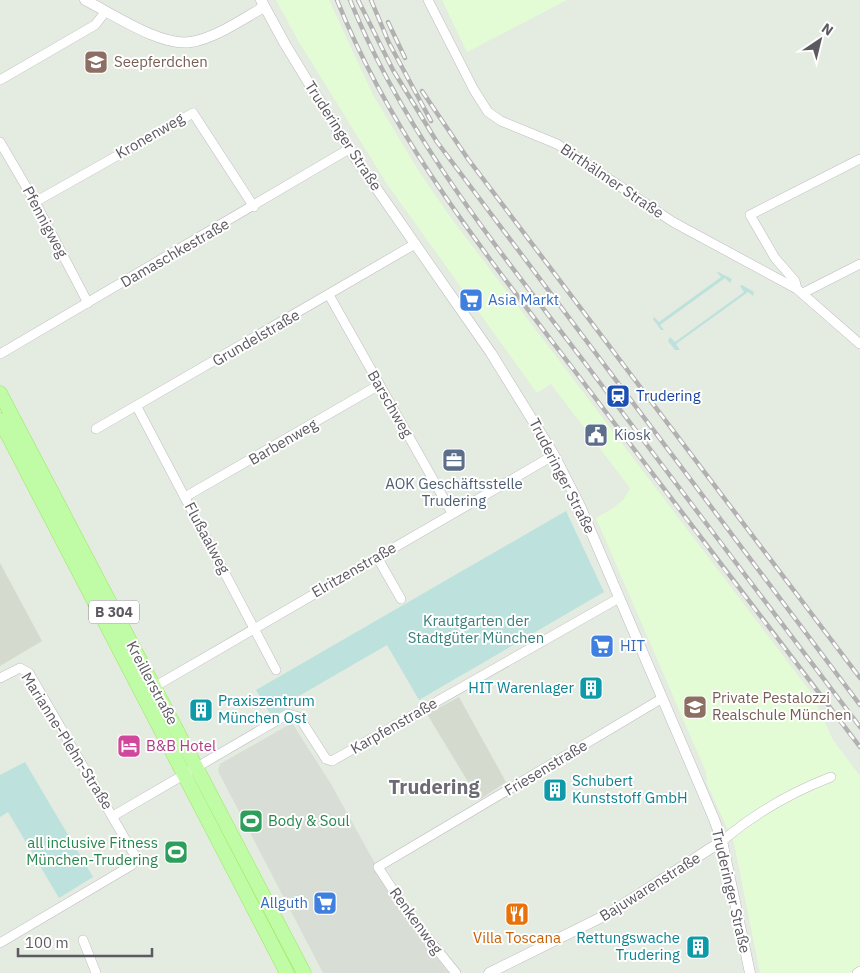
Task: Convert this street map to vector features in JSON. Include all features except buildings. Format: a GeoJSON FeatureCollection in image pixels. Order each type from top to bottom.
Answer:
{"type":"FeatureCollection","features":[{"type":"Feature","properties":{"kind":"main road","name":"Kreillerstraße"},"geometry":{"type":"LineString","coordinates":[[0,393],[154,687],[190,772],[287,973]]}},
{"type":"Feature","properties":{"kind":"main road","name":"Kreillerstraße"},"geometry":{"type":"LineString","coordinates":[[0,420],[190,772],[304,973]]}},
{"type":"Feature","properties":{"kind":"street"},"geometry":{"type":"LineString","coordinates":[[85,0],[160,38],[180,43],[201,40],[263,3]]}},
{"type":"Feature","properties":{"kind":"street","name":"Birthälmer Straße"},"geometry":{"type":"LineString","coordinates":[[428,0],[474,90],[488,112],[502,121],[557,144],[673,222],[800,291],[860,344]]}},
{"type":"Feature","properties":{"kind":"street","name":"Truderinger Straße"},"geometry":{"type":"LineString","coordinates":[[263,3],[302,74],[350,149],[491,353],[554,454],[580,506],[661,699],[699,780],[722,841],[750,973]]}},
{"type":"Feature","properties":{"kind":"street"},"geometry":{"type":"LineString","coordinates":[[0,80],[94,25],[106,11]]}},
{"type":"Feature","properties":{"kind":"street","name":"Kronenweg"},"geometry":{"type":"LineString","coordinates":[[35,202],[189,113],[193,113],[254,207]]}},
{"type":"Feature","properties":{"kind":"street","name":"Pfennigweg"},"geometry":{"type":"LineString","coordinates":[[0,142],[35,202],[88,303]]}},
{"type":"Feature","properties":{"kind":"street","name":"Damaschkestraße"},"geometry":{"type":"LineString","coordinates":[[0,354],[254,207],[350,149]]}},
{"type":"Feature","properties":{"kind":"street","name":"Birthälmer Straße"},"geometry":{"type":"LineString","coordinates":[[800,291],[795,281],[775,258],[750,215],[860,159]]}},
{"type":"Feature","properties":{"kind":"street","name":"Grundelstraße"},"geometry":{"type":"LineString","coordinates":[[96,430],[415,244]]}},
{"type":"Feature","properties":{"kind":"street"},"geometry":{"type":"LineString","coordinates":[[767,272],[775,258]]}},
{"type":"Feature","properties":{"kind":"street"},"geometry":{"type":"LineString","coordinates":[[800,291],[860,264]]}},
{"type":"Feature","properties":{"kind":"street","name":"Barschweg"},"geometry":{"type":"LineString","coordinates":[[329,295],[452,513]]}},
{"type":"Feature","properties":{"kind":"street","name":"Barbenweg"},"geometry":{"type":"LineString","coordinates":[[185,497],[380,385]]}},
{"type":"Feature","properties":{"kind":"street","name":"Flußaalweg"},"geometry":{"type":"LineString","coordinates":[[138,406],[276,670]]}},
{"type":"Feature","properties":{"kind":"street","name":"Elritzenstraße"},"geometry":{"type":"LineString","coordinates":[[154,687],[554,454]]}},
{"type":"Feature","properties":{"kind":"street"},"geometry":{"type":"LineString","coordinates":[[377,557],[401,599]]}},
{"type":"Feature","properties":{"kind":"street","name":"Karpfenstraße"},"geometry":{"type":"LineString","coordinates":[[190,772],[288,714],[299,716],[326,760],[332,761],[619,598]]}},
{"type":"Feature","properties":{"kind":"street","name":"Marianne-Plehn-Straße"},"geometry":{"type":"LineString","coordinates":[[0,678],[16,669],[26,670],[114,816],[190,772]]}},
{"type":"Feature","properties":{"kind":"street","name":"Friesenstraße"},"geometry":{"type":"LineString","coordinates":[[378,867],[661,699]]}},
{"type":"Feature","properties":{"kind":"street","name":"Bajuwarenstraße"},"geometry":{"type":"LineString","coordinates":[[490,973],[610,913],[799,789],[831,777]]}},
{"type":"Feature","properties":{"kind":"street"},"geometry":{"type":"LineString","coordinates":[[0,943],[132,865],[135,856],[114,816]]}},
{"type":"Feature","properties":{"kind":"street","name":"Renkenweg"},"geometry":{"type":"LineString","coordinates":[[378,867],[410,916],[456,973]]}},
{"type":"Feature","properties":{"kind":"street"},"geometry":{"type":"LineString","coordinates":[[82,940],[96,973]]}},
{"type":"Feature","properties":{"kind":"shaded area"},"geometry":{"type":"Polygon","coordinates":[[[276,0],[329,0],[373,95],[418,170],[451,218],[812,694],[833,740],[860,776],[860,973],[760,973],[734,843],[707,784],[706,772],[596,518],[612,509],[624,499],[630,488],[551,384],[537,393],[387,184],[299,42],[276,0]]]}},
{"type":"Feature","properties":{"kind":"shaded area"},"geometry":{"type":"Polygon","coordinates":[[[442,0],[567,0],[467,52],[442,0]]]}},
{"type":"Feature","properties":{"kind":"shaded area"},"geometry":{"type":"Polygon","coordinates":[[[0,563],[42,641],[0,666],[0,563]]]}},
{"type":"Feature","properties":{"kind":"shaded area"},"geometry":{"type":"Polygon","coordinates":[[[459,697],[506,782],[479,800],[427,714],[459,697]]]}},
{"type":"Feature","properties":{"kind":"shaded area"},"geometry":{"type":"Polygon","coordinates":[[[292,723],[331,784],[404,916],[449,973],[323,973],[218,771],[220,764],[292,723]]]}},
{"type":"Feature","properties":{"kind":"green space"},"geometry":{"type":"Polygon","coordinates":[[[716,271],[732,279],[730,283],[725,278],[660,325],[664,330],[661,330],[653,319],[654,317],[659,322],[721,277],[716,271]]]}},
{"type":"Feature","properties":{"kind":"green space"},"geometry":{"type":"Polygon","coordinates":[[[742,285],[754,292],[753,296],[748,292],[676,344],[680,350],[675,350],[668,341],[670,337],[675,342],[744,292],[740,286],[742,285]]]}},
{"type":"Feature","properties":{"kind":"green space","name":"Krautgarten der Stadtgüter München"},"geometry":{"type":"Polygon","coordinates":[[[566,511],[604,592],[419,700],[387,645],[299,696],[301,700],[272,717],[256,690],[566,511]]]}},
{"type":"Feature","properties":{"kind":"green space"},"geometry":{"type":"Polygon","coordinates":[[[25,762],[93,877],[59,898],[8,812],[0,817],[0,775],[25,762]]]}},
{"type":"Feature","properties":{"kind":"railway"},"geometry":{"type":"LineString","coordinates":[[337,0],[359,51],[385,100],[413,147],[474,238],[860,747]]}},
{"type":"Feature","properties":{"kind":"railway"},"geometry":{"type":"LineString","coordinates":[[350,0],[372,50],[398,98],[426,145],[457,191],[521,280],[860,727]]}},
{"type":"Feature","properties":{"kind":"railway"},"geometry":{"type":"LineString","coordinates":[[358,0],[393,70],[437,142],[860,705]]}},
{"type":"Feature","properties":{"kind":"railway"},"geometry":{"type":"LineString","coordinates":[[371,0],[389,43],[431,121]]}},
{"type":"Feature","properties":{"kind":"railway"},"geometry":{"type":"LineString","coordinates":[[388,22],[405,58]]}},
{"type":"Feature","properties":{"kind":"railway"},"geometry":{"type":"LineString","coordinates":[[422,91],[468,159],[860,678]]}},
{"type":"Feature","properties":{"kind":"place","name":"Seepferdchen"},"geometry":{"type":"Point","coordinates":[96,62]}},
{"type":"Feature","properties":{"kind":"place","name":"Asia Markt"},"geometry":{"type":"Point","coordinates":[471,300]}},
{"type":"Feature","properties":{"kind":"place","name":"Trudering"},"geometry":{"type":"Point","coordinates":[618,396]}},
{"type":"Feature","properties":{"kind":"place","name":"Kiosk"},"geometry":{"type":"Point","coordinates":[596,435]}},
{"type":"Feature","properties":{"kind":"place","name":"AOK Geschäftsstelle Trudering"},"geometry":{"type":"Point","coordinates":[454,460]}},
{"type":"Feature","properties":{"kind":"place","name":"HIT"},"geometry":{"type":"Point","coordinates":[602,646]}},
{"type":"Feature","properties":{"kind":"place","name":"HIT Warenlager"},"geometry":{"type":"Point","coordinates":[591,688]}},
{"type":"Feature","properties":{"kind":"place","name":"Private Pestalozzi Realschule München"},"geometry":{"type":"Point","coordinates":[695,707]}},
{"type":"Feature","properties":{"kind":"place","name":"Praxiszentrum München Ost"},"geometry":{"type":"Point","coordinates":[201,710]}},
{"type":"Feature","properties":{"kind":"place","name":"B&B Hotel"},"geometry":{"type":"Point","coordinates":[129,746]}},
{"type":"Feature","properties":{"kind":"place","name":"Schubert Kunststoff GmbH"},"geometry":{"type":"Point","coordinates":[555,790]}},
{"type":"Feature","properties":{"kind":"place","name":"Body & Soul"},"geometry":{"type":"Point","coordinates":[251,821]}},
{"type":"Feature","properties":{"kind":"place","name":"all inclusive Fitness München-Trudering"},"geometry":{"type":"Point","coordinates":[176,852]}},
{"type":"Feature","properties":{"kind":"place","name":"Allguth"},"geometry":{"type":"Point","coordinates":[325,903]}},
{"type":"Feature","properties":{"kind":"place","name":"Villa Toscana"},"geometry":{"type":"Point","coordinates":[517,914]}},
{"type":"Feature","properties":{"kind":"place","name":"Rettungswache Trudering"},"geometry":{"type":"Point","coordinates":[698,947]}},
{"type":"Feature","properties":{"kind":"district","name":"Trudering"},"geometry":{"type":"Point","coordinates":[434,787]}}]}
